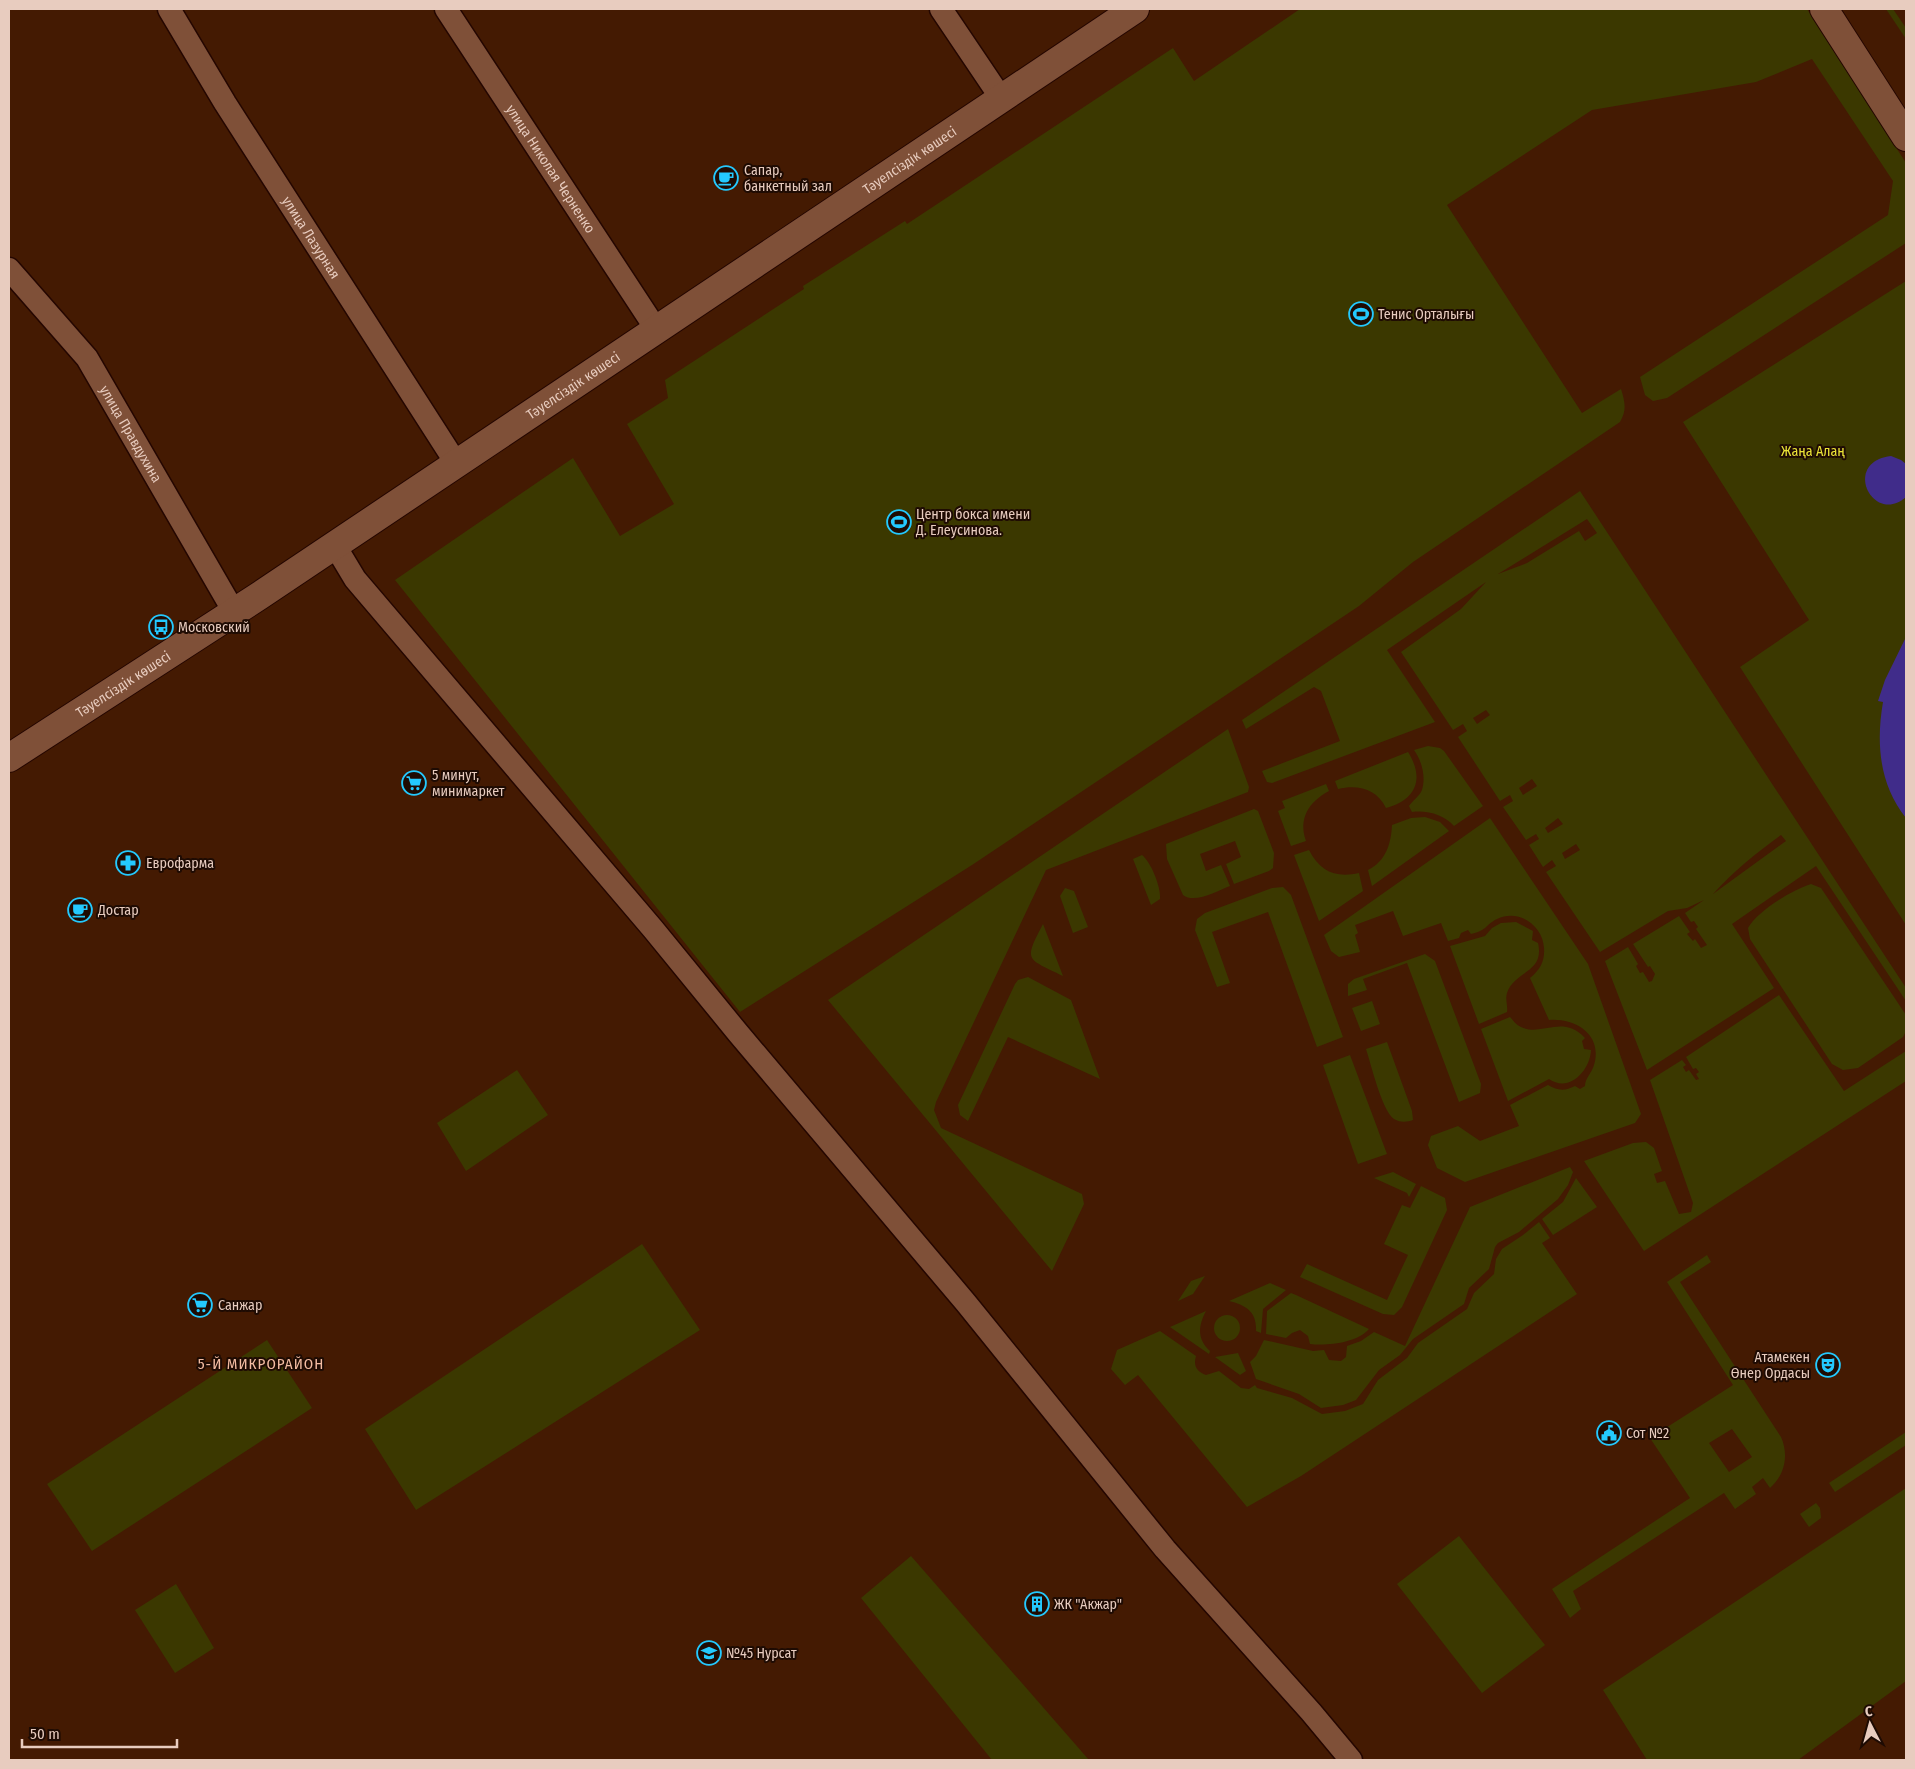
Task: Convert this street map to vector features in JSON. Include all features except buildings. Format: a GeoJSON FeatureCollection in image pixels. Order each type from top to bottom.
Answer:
{"type":"FeatureCollection","features":[{"type":"Feature","properties":{"kind":"main road","name":"Тәуелсіздік көшесі"},"geometry":{"type":"LineString","coordinates":[[9,758],[234,612],[1135,9]]}},
{"type":"Feature","properties":{"kind":"main road"},"geometry":{"type":"LineString","coordinates":[[1824,9],[1906,137]]}},
{"type":"Feature","properties":{"kind":"street","name":"улица Лазурная"},"geometry":{"type":"LineString","coordinates":[[169,9],[225,103],[456,463]]}},
{"type":"Feature","properties":{"kind":"street","name":"улица Николая Черненко"},"geometry":{"type":"LineString","coordinates":[[446,9],[656,329]]}},
{"type":"Feature","properties":{"kind":"street"},"geometry":{"type":"LineString","coordinates":[[941,9],[1001,98]]}},
{"type":"Feature","properties":{"kind":"street","name":"улица Правдухина"},"geometry":{"type":"LineString","coordinates":[[9,269],[87,358],[234,612]]}},
{"type":"Feature","properties":{"kind":"street"},"geometry":{"type":"LineString","coordinates":[[334,544],[355,578],[653,929],[738,1033],[966,1303],[1165,1548],[1311,1712],[1351,1760]]}},
{"type":"Feature","properties":{"kind":"green space"},"geometry":{"type":"Polygon","coordinates":[[[1300,9],[1807,9],[1906,163],[1906,243],[1667,398],[1653,401],[1645,395],[1640,377],[1888,215],[1893,181],[1812,59],[1756,82],[1592,110],[1447,205],[1582,413],[1621,389],[1625,406],[1620,422],[1413,562],[1359,606],[972,865],[740,1012],[395,580],[573,458],[620,536],[674,504],[627,424],[668,398],[665,380],[804,289],[803,286],[905,221],[907,224],[1173,48],[1194,81],[1300,9]]]}},
{"type":"Feature","properties":{"kind":"green space"},"geometry":{"type":"Polygon","coordinates":[[[1886,9],[1893,9],[1906,28],[1906,39],[1886,9]]]}},
{"type":"Feature","properties":{"kind":"green space","name":"Жаңа Алаң"},"geometry":{"type":"Polygon","coordinates":[[[1906,281],[1906,925],[1740,667],[1809,620],[1683,422],[1906,281]]]}},
{"type":"Feature","properties":{"kind":"green space"},"geometry":{"type":"Polygon","coordinates":[[[1580,491],[1906,988],[1906,1001],[1816,866],[1732,924],[1774,988],[1647,1070],[1605,961],[1628,947],[1638,964],[1636,966],[1640,973],[1643,972],[1649,982],[1652,981],[1655,974],[1650,966],[1648,967],[1633,944],[1679,916],[1690,932],[1687,934],[1693,941],[1695,939],[1701,948],[1707,945],[1696,929],[1698,927],[1694,921],[1691,922],[1685,913],[1704,900],[1687,908],[1668,911],[1600,952],[1546,872],[1556,866],[1552,860],[1543,867],[1529,845],[1539,839],[1536,834],[1526,840],[1503,807],[1513,801],[1510,795],[1500,801],[1458,737],[1467,731],[1463,724],[1453,730],[1401,652],[1461,609],[1486,582],[1387,650],[1435,722],[1272,783],[1267,782],[1262,771],[1340,741],[1321,691],[1314,687],[1246,729],[1242,720],[1580,491]],[[1587,519],[1498,574],[1527,563],[1579,531],[1585,541],[1597,533],[1587,519]],[[1486,710],[1473,718],[1477,724],[1490,715],[1486,710]],[[1532,779],[1519,788],[1523,795],[1537,786],[1532,779]],[[1558,818],[1545,828],[1548,833],[1563,824],[1558,818]],[[1781,835],[1737,870],[1713,894],[1786,841],[1781,835]],[[1576,844],[1562,853],[1565,859],[1580,850],[1576,844]]]}},
{"type":"Feature","properties":{"kind":"green space"},"geometry":{"type":"Polygon","coordinates":[[[1228,729],[1249,787],[1248,792],[1046,870],[936,1102],[934,1110],[941,1128],[1082,1194],[1084,1204],[1052,1271],[828,1000],[1228,729]]]}},
{"type":"Feature","properties":{"kind":"green space"},"geometry":{"type":"Polygon","coordinates":[[[1428,746],[1440,748],[1444,751],[1483,806],[1454,826],[1435,814],[1412,812],[1409,806],[1421,792],[1424,780],[1419,759],[1414,750],[1428,746]]]}},
{"type":"Feature","properties":{"kind":"green space"},"geometry":{"type":"Polygon","coordinates":[[[1408,752],[1416,771],[1416,779],[1415,787],[1411,794],[1404,800],[1386,808],[1378,796],[1372,792],[1353,787],[1338,789],[1335,781],[1408,752]]]}},
{"type":"Feature","properties":{"kind":"green space"},"geometry":{"type":"Polygon","coordinates":[[[1326,784],[1329,791],[1316,800],[1304,818],[1303,825],[1306,841],[1291,846],[1278,811],[1285,808],[1282,801],[1326,784]]]}},
{"type":"Feature","properties":{"kind":"green space"},"geometry":{"type":"Polygon","coordinates":[[[1254,809],[1258,811],[1274,853],[1273,868],[1234,884],[1226,864],[1241,857],[1235,841],[1200,854],[1206,871],[1221,865],[1230,886],[1200,897],[1194,898],[1183,895],[1167,859],[1166,844],[1254,809]]]}},
{"type":"Feature","properties":{"kind":"green space"},"geometry":{"type":"Polygon","coordinates":[[[1425,817],[1440,822],[1449,831],[1372,886],[1368,870],[1383,857],[1389,845],[1392,825],[1411,818],[1425,817]]]}},
{"type":"Feature","properties":{"kind":"green space"},"geometry":{"type":"Polygon","coordinates":[[[1490,818],[1588,964],[1641,1114],[1635,1123],[1465,1182],[1437,1168],[1428,1145],[1431,1136],[1458,1126],[1480,1141],[1519,1126],[1510,1105],[1548,1085],[1558,1089],[1568,1089],[1575,1086],[1580,1089],[1585,1086],[1594,1065],[1596,1054],[1595,1045],[1591,1037],[1577,1025],[1559,1020],[1549,1020],[1530,978],[1537,972],[1543,961],[1543,940],[1534,926],[1528,921],[1513,916],[1497,919],[1484,929],[1471,934],[1468,930],[1461,933],[1459,938],[1448,941],[1441,923],[1403,936],[1393,911],[1355,925],[1358,933],[1355,935],[1360,952],[1339,957],[1331,951],[1324,935],[1490,818]]]}},
{"type":"Feature","properties":{"kind":"green space"},"geometry":{"type":"Polygon","coordinates":[[[1309,850],[1318,864],[1330,872],[1343,875],[1359,873],[1363,891],[1319,921],[1294,855],[1309,850]]]}},
{"type":"Feature","properties":{"kind":"green space"},"geometry":{"type":"Polygon","coordinates":[[[1142,855],[1152,869],[1159,888],[1160,899],[1151,905],[1133,859],[1142,855]]]}},
{"type":"Feature","properties":{"kind":"green space"},"geometry":{"type":"Polygon","coordinates":[[[1811,884],[1821,888],[1906,1015],[1906,1031],[1903,1037],[1858,1068],[1843,1070],[1832,1064],[1750,939],[1748,928],[1759,915],[1785,896],[1811,884]]]}},
{"type":"Feature","properties":{"kind":"green space"},"geometry":{"type":"Polygon","coordinates":[[[1283,887],[1291,895],[1343,1037],[1317,1047],[1268,912],[1212,932],[1230,983],[1217,987],[1195,930],[1197,919],[1205,913],[1272,888],[1283,887]]]}},
{"type":"Feature","properties":{"kind":"green space"},"geometry":{"type":"Polygon","coordinates":[[[1065,888],[1074,891],[1088,927],[1073,933],[1060,896],[1065,888]]]}},
{"type":"Feature","properties":{"kind":"green space"},"geometry":{"type":"Polygon","coordinates":[[[1516,922],[1533,931],[1532,940],[1538,943],[1539,953],[1537,960],[1533,966],[1511,985],[1506,995],[1507,1012],[1479,1024],[1450,946],[1485,936],[1492,928],[1501,923],[1516,922]]]}},
{"type":"Feature","properties":{"kind":"green space"},"geometry":{"type":"Polygon","coordinates":[[[1043,924],[1063,976],[1042,966],[1032,958],[1031,952],[1043,924]]]}},
{"type":"Feature","properties":{"kind":"green space"},"geometry":{"type":"Polygon","coordinates":[[[1425,954],[1435,961],[1481,1084],[1480,1093],[1459,1102],[1407,963],[1363,979],[1367,990],[1348,996],[1348,984],[1354,979],[1425,954]]]}},
{"type":"Feature","properties":{"kind":"green space"},"geometry":{"type":"Polygon","coordinates":[[[1028,977],[1071,1000],[1100,1079],[1008,1037],[968,1121],[960,1115],[958,1105],[1015,984],[1018,980],[1028,977]]]}},
{"type":"Feature","properties":{"kind":"green space"},"geometry":{"type":"Polygon","coordinates":[[[1779,995],[1844,1091],[1906,1051],[1906,1081],[1644,1251],[1584,1161],[1633,1143],[1646,1142],[1654,1148],[1662,1171],[1654,1174],[1657,1183],[1665,1181],[1679,1214],[1691,1212],[1693,1203],[1650,1080],[1682,1060],[1686,1065],[1683,1067],[1686,1072],[1689,1070],[1696,1080],[1699,1079],[1696,1074],[1699,1072],[1696,1068],[1693,1069],[1686,1057],[1779,995]]]}},
{"type":"Feature","properties":{"kind":"green space"},"geometry":{"type":"Polygon","coordinates":[[[1372,1001],[1380,1024],[1361,1031],[1352,1008],[1372,1001]]]}},
{"type":"Feature","properties":{"kind":"green space"},"geometry":{"type":"Polygon","coordinates":[[[1510,1017],[1519,1026],[1529,1029],[1537,1030],[1560,1027],[1577,1031],[1585,1038],[1582,1041],[1584,1049],[1591,1050],[1590,1058],[1583,1072],[1571,1082],[1557,1083],[1549,1079],[1508,1101],[1481,1029],[1510,1017]]]}},
{"type":"Feature","properties":{"kind":"green space"},"geometry":{"type":"Polygon","coordinates":[[[1387,1042],[1412,1111],[1413,1120],[1404,1122],[1394,1119],[1385,1107],[1377,1087],[1366,1049],[1387,1042]]]}},
{"type":"Feature","properties":{"kind":"green space"},"geometry":{"type":"Polygon","coordinates":[[[1350,1055],[1387,1154],[1358,1164],[1323,1065],[1350,1055]]]}},
{"type":"Feature","properties":{"kind":"green space"},"geometry":{"type":"Polygon","coordinates":[[[517,1070],[548,1115],[466,1171],[437,1123],[517,1070]]]}},
{"type":"Feature","properties":{"kind":"green space"},"geometry":{"type":"Polygon","coordinates":[[[1570,1167],[1573,1172],[1568,1185],[1558,1199],[1519,1232],[1498,1243],[1495,1247],[1489,1269],[1469,1288],[1464,1304],[1413,1339],[1400,1355],[1379,1370],[1356,1400],[1343,1405],[1321,1408],[1299,1394],[1256,1379],[1250,1362],[1256,1356],[1264,1340],[1313,1351],[1324,1350],[1329,1360],[1341,1361],[1346,1357],[1347,1346],[1361,1341],[1374,1332],[1405,1346],[1470,1207],[1570,1167]]]}},
{"type":"Feature","properties":{"kind":"green space"},"geometry":{"type":"Polygon","coordinates":[[[1393,1172],[1416,1184],[1409,1197],[1407,1193],[1374,1178],[1393,1172]]]}},
{"type":"Feature","properties":{"kind":"green space"},"geometry":{"type":"Polygon","coordinates":[[[1576,1178],[1597,1207],[1553,1235],[1542,1219],[1563,1202],[1576,1178]]]}},
{"type":"Feature","properties":{"kind":"green space"},"geometry":{"type":"Polygon","coordinates":[[[1421,1186],[1445,1198],[1447,1210],[1402,1307],[1394,1315],[1383,1314],[1300,1277],[1307,1264],[1387,1300],[1408,1255],[1384,1244],[1402,1205],[1410,1208],[1421,1186]]]}},
{"type":"Feature","properties":{"kind":"green space"},"geometry":{"type":"Polygon","coordinates":[[[1539,1222],[1550,1238],[1542,1243],[1577,1294],[1301,1476],[1247,1507],[1138,1375],[1125,1385],[1111,1369],[1117,1350],[1160,1331],[1196,1356],[1195,1366],[1203,1374],[1206,1375],[1219,1371],[1241,1388],[1249,1389],[1255,1385],[1257,1388],[1292,1398],[1322,1414],[1345,1411],[1363,1404],[1378,1380],[1407,1358],[1418,1343],[1467,1309],[1474,1293],[1494,1274],[1496,1259],[1502,1249],[1539,1222]]]}},
{"type":"Feature","properties":{"kind":"green space"},"geometry":{"type":"Polygon","coordinates":[[[642,1244],[700,1330],[416,1510],[365,1429],[642,1244]]]}},
{"type":"Feature","properties":{"kind":"green space"},"geometry":{"type":"Polygon","coordinates":[[[1707,1255],[1711,1262],[1680,1282],[1781,1437],[1785,1451],[1782,1471],[1770,1488],[1763,1478],[1752,1487],[1756,1494],[1735,1509],[1724,1493],[1573,1591],[1581,1609],[1570,1618],[1552,1589],[1690,1498],[1650,1438],[1733,1385],[1667,1282],[1707,1255]],[[1732,1429],[1709,1443],[1729,1472],[1752,1457],[1732,1429]]]}},
{"type":"Feature","properties":{"kind":"green space"},"geometry":{"type":"Polygon","coordinates":[[[1205,1276],[1193,1294],[1178,1301],[1191,1281],[1205,1276]]]}},
{"type":"Feature","properties":{"kind":"green space"},"geometry":{"type":"Polygon","coordinates":[[[1270,1283],[1286,1290],[1263,1309],[1261,1333],[1256,1331],[1255,1319],[1249,1310],[1229,1301],[1270,1283]]]}},
{"type":"Feature","properties":{"kind":"green space"},"geometry":{"type":"Polygon","coordinates":[[[1291,1293],[1369,1329],[1357,1338],[1325,1344],[1310,1344],[1308,1336],[1300,1330],[1286,1338],[1266,1334],[1267,1311],[1291,1293]]]}},
{"type":"Feature","properties":{"kind":"green space"},"geometry":{"type":"Polygon","coordinates":[[[1206,1311],[1201,1322],[1200,1332],[1203,1342],[1210,1351],[1209,1354],[1170,1327],[1206,1311]]]}},
{"type":"Feature","properties":{"kind":"green space"},"geometry":{"type":"Polygon","coordinates":[[[1227,1315],[1236,1319],[1240,1328],[1236,1337],[1227,1341],[1218,1337],[1214,1328],[1218,1319],[1227,1315]]]}},
{"type":"Feature","properties":{"kind":"green space"},"geometry":{"type":"Polygon","coordinates":[[[267,1340],[312,1408],[92,1551],[47,1484],[267,1340]]]}},
{"type":"Feature","properties":{"kind":"green space"},"geometry":{"type":"Polygon","coordinates":[[[1238,1353],[1246,1371],[1240,1375],[1215,1357],[1238,1353]]]}},
{"type":"Feature","properties":{"kind":"green space"},"geometry":{"type":"Polygon","coordinates":[[[1906,1432],[1906,1445],[1835,1492],[1829,1483],[1906,1432]]]}},
{"type":"Feature","properties":{"kind":"green space"},"geometry":{"type":"Polygon","coordinates":[[[1906,1488],[1906,1681],[1798,1760],[1647,1760],[1603,1690],[1906,1488]]]}},
{"type":"Feature","properties":{"kind":"green space"},"geometry":{"type":"Polygon","coordinates":[[[1816,1503],[1820,1508],[1821,1518],[1809,1527],[1800,1514],[1816,1503]]]}},
{"type":"Feature","properties":{"kind":"green space"},"geometry":{"type":"Polygon","coordinates":[[[1459,1536],[1545,1645],[1482,1693],[1397,1584],[1459,1536]]]}},
{"type":"Feature","properties":{"kind":"green space"},"geometry":{"type":"Polygon","coordinates":[[[911,1556],[1089,1760],[992,1760],[861,1598],[911,1556]]]}},
{"type":"Feature","properties":{"kind":"green space"},"geometry":{"type":"Polygon","coordinates":[[[176,1584],[214,1648],[175,1673],[135,1610],[176,1584]]]}},
{"type":"Feature","properties":{"kind":"shaded area"},"geometry":{"type":"Polygon","coordinates":[[[1891,456],[1906,464],[1906,497],[1894,504],[1883,504],[1867,490],[1865,479],[1868,469],[1876,461],[1891,456]]]}},
{"type":"Feature","properties":{"kind":"shaded area"},"geometry":{"type":"Polygon","coordinates":[[[1906,637],[1906,818],[1897,805],[1885,777],[1880,748],[1883,702],[1878,701],[1885,680],[1906,637]]]}},
{"type":"Feature","properties":{"kind":"place","name":"Сапар, банкетный зал"},"geometry":{"type":"Point","coordinates":[726,178]}},
{"type":"Feature","properties":{"kind":"place","name":"Тенис Орталығы"},"geometry":{"type":"Point","coordinates":[1361,314]}},
{"type":"Feature","properties":{"kind":"place","name":"Центр бокса имени Д. Елеусинова."},"geometry":{"type":"Point","coordinates":[899,522]}},
{"type":"Feature","properties":{"kind":"place","name":"Московский"},"geometry":{"type":"Point","coordinates":[161,627]}},
{"type":"Feature","properties":{"kind":"place","name":"5 минут, минимаркет"},"geometry":{"type":"Point","coordinates":[414,783]}},
{"type":"Feature","properties":{"kind":"place","name":"Еврофарма"},"geometry":{"type":"Point","coordinates":[128,863]}},
{"type":"Feature","properties":{"kind":"place","name":"Достар"},"geometry":{"type":"Point","coordinates":[80,910]}},
{"type":"Feature","properties":{"kind":"place","name":"Санжар"},"geometry":{"type":"Point","coordinates":[200,1305]}},
{"type":"Feature","properties":{"kind":"place","name":"Атамекен Өнер Ордасы"},"geometry":{"type":"Point","coordinates":[1828,1365]}},
{"type":"Feature","properties":{"kind":"place","name":"Сот №2"},"geometry":{"type":"Point","coordinates":[1609,1433]}},
{"type":"Feature","properties":{"kind":"place","name":"ЖК \"Акжар\""},"geometry":{"type":"Point","coordinates":[1037,1604]}},
{"type":"Feature","properties":{"kind":"place","name":"№45 Нурсат"},"geometry":{"type":"Point","coordinates":[709,1653]}},
{"type":"Feature","properties":{"kind":"district","name":"5-Й МИКРОРАЙОН"},"geometry":{"type":"Point","coordinates":[261,1364]}}]}
